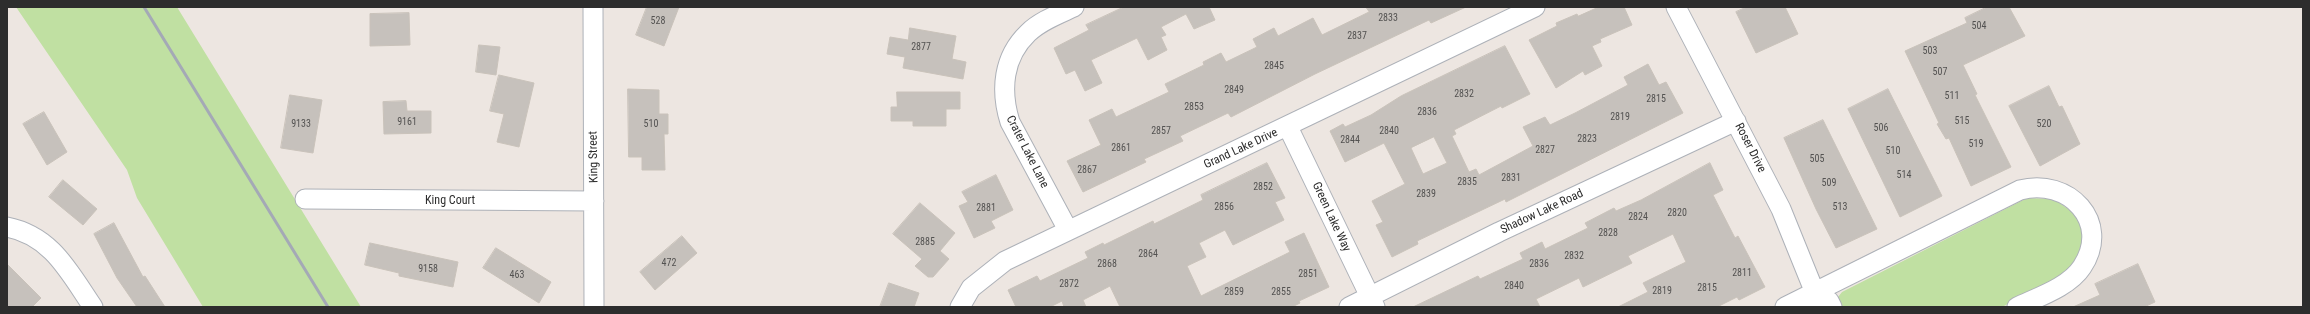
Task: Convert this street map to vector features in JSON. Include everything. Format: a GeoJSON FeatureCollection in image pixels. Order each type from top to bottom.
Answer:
{"type":"FeatureCollection","features":[{"type":"Feature","properties":{"kind":"street","name":"King Street"},"geometry":{"type":"LineString","coordinates":[[593,7],[594,307]]}},
{"type":"Feature","properties":{"kind":"street","name":"Crater Lake Lane"},"geometry":{"type":"LineString","coordinates":[[1068,230],[1010,122],[1005,105],[1003,85],[1006,68],[1016,48],[1028,32],[1047,20],[1074,7]]}},
{"type":"Feature","properties":{"kind":"street","name":"Grand Lake Drive"},"geometry":{"type":"LineString","coordinates":[[960,307],[971,288],[1005,261],[1288,127],[1535,7]]}},
{"type":"Feature","properties":{"kind":"street","name":"Roser Drive"},"geometry":{"type":"LineString","coordinates":[[1676,7],[1781,209],[1814,300]]}},
{"type":"Feature","properties":{"kind":"street","name":"Shadow Lake Road"},"geometry":{"type":"LineString","coordinates":[[1349,307],[1372,302],[1499,232],[1736,121]]}},
{"type":"Feature","properties":{"kind":"street","name":"Green Lake Way"},"geometry":{"type":"LineString","coordinates":[[1288,127],[1372,302]]}},
{"type":"Feature","properties":{"kind":"street"},"geometry":{"type":"LineString","coordinates":[[1785,307],[1814,300],[2020,190],[2032,187],[2064,192],[2080,204],[2091,226],[2091,248],[2082,268],[2066,283],[2017,307]]}},
{"type":"Feature","properties":{"kind":"street","name":"King Court"},"geometry":{"type":"LineString","coordinates":[[305,199],[594,200]]}},
{"type":"Feature","properties":{"kind":"street"},"geometry":{"type":"LineString","coordinates":[[7,227],[35,238],[57,254],[92,307]]}},
{"type":"Feature","properties":{"kind":"street"},"geometry":{"type":"LineString","coordinates":[[1814,300],[1829,301],[1832,307]]}},
{"type":"Feature","properties":{"kind":"green space"},"geometry":{"type":"Polygon","coordinates":[[[16,7],[177,7],[361,307],[203,307],[137,198],[127,170],[16,7]]]}},
{"type":"Feature","properties":{"kind":"green space"},"geometry":{"type":"Polygon","coordinates":[[[2027,198],[2054,199],[2075,214],[2084,231],[2084,253],[2070,273],[2002,307],[1837,307],[1838,297],[1842,292],[2027,198]]]}},
{"type":"Feature","properties":{"kind":"building"},"geometry":{"type":"Polygon","coordinates":[[[647,7],[679,7],[664,46],[636,35],[647,7]]]}},
{"type":"Feature","properties":{"kind":"building"},"geometry":{"type":"Polygon","coordinates":[[[1124,7],[1209,7],[1215,20],[1194,29],[1186,14],[1161,27],[1166,35],[1161,37],[1167,50],[1148,60],[1137,38],[1091,60],[1102,83],[1085,91],[1075,70],[1066,74],[1054,48],[1089,30],[1086,25],[1124,7]]]}},
{"type":"Feature","properties":{"kind":"building"},"geometry":{"type":"Polygon","coordinates":[[[1366,7],[1466,7],[1431,23],[1429,20],[1315,74],[1231,117],[1228,113],[1180,136],[1183,141],[1144,159],[1146,162],[1083,192],[1067,161],[1101,145],[1089,120],[1112,109],[1116,117],[1169,92],[1165,84],[1204,65],[1203,62],[1221,53],[1226,62],[1257,47],[1253,39],[1274,28],[1278,36],[1313,18],[1322,35],[1369,12],[1366,7]]]}},
{"type":"Feature","properties":{"kind":"building"},"geometry":{"type":"Polygon","coordinates":[[[1599,7],[1624,7],[1632,25],[1600,39],[1601,42],[1592,46],[1602,66],[1585,75],[1583,71],[1556,88],[1529,40],[1557,26],[1556,23],[1599,7]]]}},
{"type":"Feature","properties":{"kind":"building"},"geometry":{"type":"Polygon","coordinates":[[[1747,7],[1785,7],[1798,34],[1756,53],[1736,12],[1747,7]]]}},
{"type":"Feature","properties":{"kind":"building"},"geometry":{"type":"Polygon","coordinates":[[[1987,7],[2009,7],[2025,36],[1963,65],[1977,94],[1975,95],[2011,167],[1971,186],[1949,138],[1946,139],[1937,124],[1939,123],[1905,51],[1967,23],[1965,18],[1987,7]]]}},
{"type":"Feature","properties":{"kind":"building"},"geometry":{"type":"Polygon","coordinates":[[[409,13],[410,45],[370,46],[370,14],[409,13]]]}},
{"type":"Feature","properties":{"kind":"building"},"geometry":{"type":"Polygon","coordinates":[[[910,28],[956,36],[952,59],[966,62],[963,79],[903,68],[905,57],[887,54],[890,37],[908,40],[910,28]]]}},
{"type":"Feature","properties":{"kind":"building"},"geometry":{"type":"Polygon","coordinates":[[[479,45],[500,47],[496,75],[476,72],[479,45]]]}},
{"type":"Feature","properties":{"kind":"building"},"geometry":{"type":"Polygon","coordinates":[[[1505,46],[1530,94],[1502,108],[1501,106],[1454,130],[1456,134],[1452,136],[1469,172],[1476,169],[1479,175],[1533,146],[1523,127],[1545,117],[1550,125],[1575,113],[1628,85],[1624,77],[1648,64],[1659,85],[1666,82],[1683,113],[1506,202],[1505,199],[1417,241],[1418,244],[1392,257],[1376,225],[1383,222],[1372,201],[1405,184],[1384,143],[1345,162],[1330,131],[1343,124],[1345,127],[1371,115],[1401,96],[1505,46]],[[1434,137],[1411,148],[1423,174],[1447,163],[1434,137]]]}},
{"type":"Feature","properties":{"kind":"building"},"geometry":{"type":"Polygon","coordinates":[[[499,75],[534,83],[519,147],[497,142],[504,114],[490,111],[499,75]]]}},
{"type":"Feature","properties":{"kind":"building"},"geometry":{"type":"Polygon","coordinates":[[[2049,86],[2059,107],[2062,106],[2080,144],[2040,166],[2009,106],[2049,86]]]}},
{"type":"Feature","properties":{"kind":"building"},"geometry":{"type":"Polygon","coordinates":[[[628,89],[659,90],[659,114],[668,114],[668,134],[664,134],[665,170],[642,170],[642,157],[629,157],[628,89]]]}},
{"type":"Feature","properties":{"kind":"building"},"geometry":{"type":"Polygon","coordinates":[[[1888,89],[1942,196],[1900,217],[1848,109],[1888,89]]]}},
{"type":"Feature","properties":{"kind":"building"},"geometry":{"type":"Polygon","coordinates":[[[897,92],[960,92],[960,109],[946,109],[946,126],[913,126],[913,121],[891,121],[891,107],[897,107],[897,92]]]}},
{"type":"Feature","properties":{"kind":"building"},"geometry":{"type":"Polygon","coordinates":[[[290,95],[322,100],[313,153],[281,148],[290,95]]]}},
{"type":"Feature","properties":{"kind":"building"},"geometry":{"type":"Polygon","coordinates":[[[406,101],[407,111],[431,111],[431,133],[384,134],[383,102],[406,101]]]}},
{"type":"Feature","properties":{"kind":"building"},"geometry":{"type":"Polygon","coordinates":[[[44,112],[67,152],[47,165],[23,124],[44,112]]]}},
{"type":"Feature","properties":{"kind":"building"},"geometry":{"type":"Polygon","coordinates":[[[1823,120],[1877,229],[1836,248],[1816,209],[1784,138],[1823,120]]]}},
{"type":"Feature","properties":{"kind":"building"},"geometry":{"type":"Polygon","coordinates":[[[1267,163],[1285,198],[1275,202],[1284,220],[1233,245],[1225,230],[1199,243],[1206,257],[1187,266],[1201,296],[1290,252],[1285,242],[1304,233],[1329,287],[1299,301],[1300,303],[1292,307],[1120,307],[1110,286],[1083,300],[1086,307],[1064,307],[1062,301],[1050,307],[1016,307],[1008,290],[1037,276],[1040,281],[1088,258],[1085,252],[1103,243],[1104,245],[1153,221],[1154,224],[1203,200],[1201,195],[1267,163]]]}},
{"type":"Feature","properties":{"kind":"building"},"geometry":{"type":"Polygon","coordinates":[[[1710,163],[1723,190],[1713,195],[1735,238],[1738,236],[1765,287],[1739,300],[1737,297],[1717,307],[1618,307],[1648,292],[1643,283],[1686,262],[1673,234],[1628,256],[1632,263],[1583,287],[1579,278],[1536,299],[1540,307],[1413,307],[1478,276],[1480,279],[1523,259],[1520,253],[1542,242],[1545,249],[1588,228],[1585,223],[1614,208],[1616,211],[1641,200],[1710,163]]]}},
{"type":"Feature","properties":{"kind":"building"},"geometry":{"type":"Polygon","coordinates":[[[996,175],[1013,210],[991,221],[995,228],[974,238],[959,206],[968,202],[962,192],[996,175]]]}},
{"type":"Feature","properties":{"kind":"building"},"geometry":{"type":"Polygon","coordinates":[[[63,180],[97,209],[83,225],[49,197],[63,180]]]}},
{"type":"Feature","properties":{"kind":"building"},"geometry":{"type":"Polygon","coordinates":[[[920,203],[955,233],[940,251],[949,259],[933,277],[928,277],[915,266],[922,259],[893,234],[920,203]]]}},
{"type":"Feature","properties":{"kind":"building"},"geometry":{"type":"Polygon","coordinates":[[[114,223],[143,277],[145,276],[165,307],[137,307],[117,278],[94,234],[114,223]]]}},
{"type":"Feature","properties":{"kind":"building"},"geometry":{"type":"Polygon","coordinates":[[[682,236],[697,253],[655,290],[640,272],[682,236]]]}},
{"type":"Feature","properties":{"kind":"building"},"geometry":{"type":"Polygon","coordinates":[[[370,243],[458,262],[453,287],[399,276],[399,273],[365,265],[370,243]]]}},
{"type":"Feature","properties":{"kind":"building"},"geometry":{"type":"Polygon","coordinates":[[[496,248],[551,282],[539,303],[483,268],[496,248]]]}},
{"type":"Feature","properties":{"kind":"building"},"geometry":{"type":"Polygon","coordinates":[[[7,264],[41,298],[32,307],[7,307],[7,264]]]}},
{"type":"Feature","properties":{"kind":"building"},"geometry":{"type":"Polygon","coordinates":[[[2138,264],[2155,302],[2144,307],[2073,307],[2100,295],[2095,284],[2138,264]]]}},
{"type":"Feature","properties":{"kind":"building"},"geometry":{"type":"Polygon","coordinates":[[[889,283],[919,293],[914,307],[880,307],[889,283]]]}},
{"type":"Feature","properties":{"kind":"railway"},"geometry":{"type":"LineString","coordinates":[[144,7],[328,307]]}}]}
